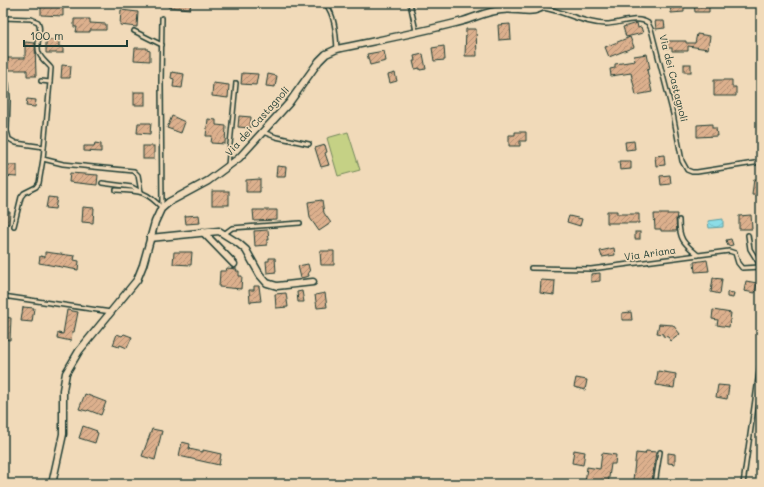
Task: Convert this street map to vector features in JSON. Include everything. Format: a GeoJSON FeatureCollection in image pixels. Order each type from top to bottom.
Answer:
{"type":"FeatureCollection","features":[{"type":"Feature","properties":{"kind":"street","name":"Via dei Castagnoli"},"geometry":{"type":"LineString","coordinates":[[162,208],[172,200],[202,185],[242,155],[289,103],[319,61],[329,52],[463,21],[497,10],[511,9],[532,11],[545,5]]}},
{"type":"Feature","properties":{"kind":"street"},"geometry":{"type":"LineString","coordinates":[[52,484],[63,434],[63,390],[66,373],[77,354],[139,277],[156,219],[162,208]]}},
{"type":"Feature","properties":{"kind":"street"},"geometry":{"type":"LineString","coordinates":[[150,238],[217,231],[224,234],[246,250],[260,275],[267,283],[277,286],[313,282]]}},
{"type":"Feature","properties":{"kind":"street"},"geometry":{"type":"LineString","coordinates":[[203,232],[234,264]]}},
{"type":"Feature","properties":{"kind":"lane"},"geometry":{"type":"LineString","coordinates":[[325,3],[330,9],[334,24],[337,49]]}},
{"type":"Feature","properties":{"kind":"lane"},"geometry":{"type":"LineString","coordinates":[[410,3],[416,32]]}},
{"type":"Feature","properties":{"kind":"lane","name":"Via dei Castagnoli"},"geometry":{"type":"LineString","coordinates":[[545,5],[557,11],[597,23],[639,20],[648,23],[651,29],[673,114],[682,162],[687,170],[697,172],[761,162]]}},
{"type":"Feature","properties":{"kind":"lane"},"geometry":{"type":"LineString","coordinates":[[3,18],[38,22],[38,51],[40,56],[51,68],[43,159],[39,183],[36,187],[24,192],[21,197],[14,226]]}},
{"type":"Feature","properties":{"kind":"lane"},"geometry":{"type":"LineString","coordinates":[[162,18],[162,208]]}},
{"type":"Feature","properties":{"kind":"lane"},"geometry":{"type":"LineString","coordinates":[[134,31],[162,45]]}},
{"type":"Feature","properties":{"kind":"lane"},"geometry":{"type":"LineString","coordinates":[[41,81],[50,82]]}},
{"type":"Feature","properties":{"kind":"lane"},"geometry":{"type":"LineString","coordinates":[[228,166],[236,83]]}},
{"type":"Feature","properties":{"kind":"lane"},"geometry":{"type":"LineString","coordinates":[[7,84],[7,131],[9,139],[16,143],[44,147]]}},
{"type":"Feature","properties":{"kind":"lane"},"geometry":{"type":"LineString","coordinates":[[263,132],[276,138],[309,144]]}},
{"type":"Feature","properties":{"kind":"lane"},"geometry":{"type":"LineString","coordinates":[[43,159],[63,164],[134,171],[138,175],[141,192]]}},
{"type":"Feature","properties":{"kind":"lane"},"geometry":{"type":"LineString","coordinates":[[102,183],[132,186],[154,199],[162,208]]}},
{"type":"Feature","properties":{"kind":"lane"},"geometry":{"type":"LineString","coordinates":[[116,190],[141,192]]}},
{"type":"Feature","properties":{"kind":"lane"},"geometry":{"type":"LineString","coordinates":[[679,220],[681,238],[686,245],[698,255]]}},
{"type":"Feature","properties":{"kind":"lane"},"geometry":{"type":"LineString","coordinates":[[224,234],[232,228],[300,223]]}},
{"type":"Feature","properties":{"kind":"lane"},"geometry":{"type":"LineString","coordinates":[[748,235],[750,249],[761,267]]}},
{"type":"Feature","properties":{"kind":"lane","name":"Via Ariana"},"geometry":{"type":"LineString","coordinates":[[531,268],[592,269],[729,251],[735,253],[738,263],[742,268],[761,267]]}},
{"type":"Feature","properties":{"kind":"lane"},"geometry":{"type":"LineString","coordinates":[[3,296],[111,312]]}},
{"type":"Feature","properties":{"kind":"lane"},"geometry":{"type":"LineString","coordinates":[[743,484],[761,358]]}},
{"type":"Feature","properties":{"kind":"lane"},"geometry":{"type":"LineString","coordinates":[[655,484],[660,452]]}},
{"type":"Feature","properties":{"kind":"green space"},"geometry":{"type":"Polygon","coordinates":[[[348,132],[360,170],[338,176],[327,138],[348,132]]]}},
{"type":"Feature","properties":{"kind":"water"},"geometry":{"type":"Polygon","coordinates":[[[723,219],[723,227],[709,228],[708,221],[723,219]]]}},
{"type":"Feature","properties":{"kind":"building"},"geometry":{"type":"Polygon","coordinates":[[[41,3],[63,3],[63,16],[41,15],[41,3]]]}},
{"type":"Feature","properties":{"kind":"building"},"geometry":{"type":"Polygon","coordinates":[[[168,3],[191,3],[190,9],[168,7],[168,3]]]}},
{"type":"Feature","properties":{"kind":"building"},"geometry":{"type":"Polygon","coordinates":[[[670,3],[684,3],[684,12],[671,13],[670,3]]]}},
{"type":"Feature","properties":{"kind":"building"},"geometry":{"type":"Polygon","coordinates":[[[694,3],[709,3],[709,12],[695,12],[694,3]]]}},
{"type":"Feature","properties":{"kind":"building"},"geometry":{"type":"Polygon","coordinates":[[[121,10],[138,12],[137,27],[120,25],[121,10]]]}},
{"type":"Feature","properties":{"kind":"building"},"geometry":{"type":"Polygon","coordinates":[[[74,19],[90,19],[90,23],[106,24],[106,30],[76,32],[77,27],[74,27],[74,19]]]}},
{"type":"Feature","properties":{"kind":"building"},"geometry":{"type":"Polygon","coordinates":[[[655,21],[664,21],[665,28],[656,29],[655,21]]]}},
{"type":"Feature","properties":{"kind":"building"},"geometry":{"type":"Polygon","coordinates":[[[637,23],[638,28],[641,27],[643,33],[626,37],[623,27],[637,23]]]}},
{"type":"Feature","properties":{"kind":"building"},"geometry":{"type":"Polygon","coordinates":[[[510,24],[511,39],[499,40],[498,25],[510,24]]]}},
{"type":"Feature","properties":{"kind":"building"},"geometry":{"type":"Polygon","coordinates":[[[466,29],[476,29],[477,56],[465,56],[466,29]]]}},
{"type":"Feature","properties":{"kind":"building"},"geometry":{"type":"Polygon","coordinates":[[[697,34],[710,36],[708,49],[688,46],[688,51],[672,51],[672,48],[665,48],[665,41],[686,41],[686,43],[695,43],[697,34]]]}},
{"type":"Feature","properties":{"kind":"building"},"geometry":{"type":"Polygon","coordinates":[[[630,37],[634,47],[609,57],[605,47],[630,37]]]}},
{"type":"Feature","properties":{"kind":"building"},"geometry":{"type":"Polygon","coordinates":[[[46,40],[59,40],[59,47],[63,47],[63,53],[46,53],[46,40]]]}},
{"type":"Feature","properties":{"kind":"building"},"geometry":{"type":"Polygon","coordinates":[[[25,42],[35,43],[36,76],[27,76],[27,70],[7,70],[7,58],[25,58],[25,42]]]}},
{"type":"Feature","properties":{"kind":"building"},"geometry":{"type":"Polygon","coordinates":[[[444,46],[445,60],[434,61],[432,48],[444,46]]]}},
{"type":"Feature","properties":{"kind":"building"},"geometry":{"type":"Polygon","coordinates":[[[135,48],[147,48],[147,50],[150,51],[150,61],[134,60],[135,48]]]}},
{"type":"Feature","properties":{"kind":"building"},"geometry":{"type":"Polygon","coordinates":[[[384,51],[386,61],[370,65],[367,54],[384,51]]]}},
{"type":"Feature","properties":{"kind":"building"},"geometry":{"type":"Polygon","coordinates":[[[423,54],[426,69],[415,69],[413,61],[415,61],[414,56],[423,54]]]}},
{"type":"Feature","properties":{"kind":"building"},"geometry":{"type":"Polygon","coordinates":[[[647,54],[650,69],[647,70],[652,92],[636,95],[631,73],[611,76],[610,69],[615,68],[615,64],[635,61],[634,56],[647,54]]]}},
{"type":"Feature","properties":{"kind":"building"},"geometry":{"type":"Polygon","coordinates":[[[684,64],[691,64],[691,72],[684,72],[684,64]]]}},
{"type":"Feature","properties":{"kind":"building"},"geometry":{"type":"Polygon","coordinates":[[[62,65],[71,66],[70,78],[61,78],[62,65]]]}},
{"type":"Feature","properties":{"kind":"building"},"geometry":{"type":"Polygon","coordinates":[[[172,72],[184,74],[182,88],[173,87],[174,79],[171,78],[172,72]]]}},
{"type":"Feature","properties":{"kind":"building"},"geometry":{"type":"Polygon","coordinates":[[[242,73],[258,74],[256,85],[241,84],[242,73]]]}},
{"type":"Feature","properties":{"kind":"building"},"geometry":{"type":"Polygon","coordinates":[[[395,73],[397,81],[390,83],[388,75],[395,73]]]}},
{"type":"Feature","properties":{"kind":"building"},"geometry":{"type":"Polygon","coordinates":[[[268,74],[277,76],[275,87],[266,86],[268,74]]]}},
{"type":"Feature","properties":{"kind":"building"},"geometry":{"type":"Polygon","coordinates":[[[714,80],[732,80],[732,87],[736,87],[736,96],[714,96],[714,80]]]}},
{"type":"Feature","properties":{"kind":"building"},"geometry":{"type":"Polygon","coordinates":[[[213,83],[229,85],[228,98],[212,96],[213,83]]]}},
{"type":"Feature","properties":{"kind":"building"},"geometry":{"type":"Polygon","coordinates":[[[134,92],[145,92],[145,105],[134,105],[134,92]]]}},
{"type":"Feature","properties":{"kind":"building"},"geometry":{"type":"Polygon","coordinates":[[[27,99],[36,100],[35,107],[26,106],[27,99]]]}},
{"type":"Feature","properties":{"kind":"building"},"geometry":{"type":"Polygon","coordinates":[[[172,116],[185,122],[181,133],[167,128],[172,116]]]}},
{"type":"Feature","properties":{"kind":"building"},"geometry":{"type":"Polygon","coordinates":[[[239,116],[251,117],[250,128],[238,127],[239,116]]]}},
{"type":"Feature","properties":{"kind":"building"},"geometry":{"type":"Polygon","coordinates":[[[208,119],[216,120],[216,125],[226,126],[225,144],[211,143],[212,136],[206,136],[208,119]]]}},
{"type":"Feature","properties":{"kind":"building"},"geometry":{"type":"Polygon","coordinates":[[[138,123],[151,123],[150,134],[137,133],[138,123]]]}},
{"type":"Feature","properties":{"kind":"building"},"geometry":{"type":"Polygon","coordinates":[[[712,124],[712,128],[716,128],[717,136],[697,137],[697,125],[712,124]]]}},
{"type":"Feature","properties":{"kind":"building"},"geometry":{"type":"Polygon","coordinates":[[[515,132],[526,132],[526,141],[520,141],[520,146],[509,146],[509,135],[515,135],[515,132]]]}},
{"type":"Feature","properties":{"kind":"building"},"geometry":{"type":"Polygon","coordinates":[[[634,141],[635,149],[626,150],[625,142],[634,141]]]}},
{"type":"Feature","properties":{"kind":"building"},"geometry":{"type":"Polygon","coordinates":[[[95,143],[101,144],[101,152],[84,151],[84,146],[94,146],[95,143]]]}},
{"type":"Feature","properties":{"kind":"building"},"geometry":{"type":"Polygon","coordinates":[[[325,145],[327,152],[325,153],[329,165],[321,167],[315,148],[325,145]]]}},
{"type":"Feature","properties":{"kind":"building"},"geometry":{"type":"Polygon","coordinates":[[[143,146],[154,146],[154,159],[143,159],[143,146]]]}},
{"type":"Feature","properties":{"kind":"building"},"geometry":{"type":"Polygon","coordinates":[[[664,155],[665,165],[656,166],[655,156],[664,155]]]}},
{"type":"Feature","properties":{"kind":"building"},"geometry":{"type":"Polygon","coordinates":[[[619,161],[631,161],[631,169],[620,170],[619,161]]]}},
{"type":"Feature","properties":{"kind":"building"},"geometry":{"type":"Polygon","coordinates":[[[3,165],[17,165],[17,177],[3,176],[3,165]]]}},
{"type":"Feature","properties":{"kind":"building"},"geometry":{"type":"Polygon","coordinates":[[[277,166],[286,167],[285,177],[276,177],[277,166]]]}},
{"type":"Feature","properties":{"kind":"building"},"geometry":{"type":"Polygon","coordinates":[[[70,173],[98,175],[97,185],[69,182],[70,173]]]}},
{"type":"Feature","properties":{"kind":"building"},"geometry":{"type":"Polygon","coordinates":[[[670,175],[671,184],[661,185],[660,176],[670,175]]]}},
{"type":"Feature","properties":{"kind":"building"},"geometry":{"type":"Polygon","coordinates":[[[260,179],[260,192],[246,192],[246,180],[260,179]]]}},
{"type":"Feature","properties":{"kind":"building"},"geometry":{"type":"Polygon","coordinates":[[[754,179],[761,180],[761,196],[752,195],[754,179]]]}},
{"type":"Feature","properties":{"kind":"building"},"geometry":{"type":"Polygon","coordinates":[[[212,191],[229,191],[229,205],[212,205],[212,191]]]}},
{"type":"Feature","properties":{"kind":"building"},"geometry":{"type":"Polygon","coordinates":[[[48,197],[57,198],[55,209],[46,208],[48,197]]]}},
{"type":"Feature","properties":{"kind":"building"},"geometry":{"type":"Polygon","coordinates":[[[322,200],[324,213],[331,223],[319,231],[310,218],[308,202],[322,200]]]}},
{"type":"Feature","properties":{"kind":"building"},"geometry":{"type":"Polygon","coordinates":[[[83,207],[94,208],[93,223],[82,222],[83,207]]]}},
{"type":"Feature","properties":{"kind":"building"},"geometry":{"type":"Polygon","coordinates":[[[253,210],[277,210],[277,220],[254,221],[253,210]]]}},
{"type":"Feature","properties":{"kind":"building"},"geometry":{"type":"Polygon","coordinates":[[[607,211],[617,211],[617,214],[639,214],[639,223],[607,223],[607,211]]]}},
{"type":"Feature","properties":{"kind":"building"},"geometry":{"type":"Polygon","coordinates":[[[3,212],[10,212],[9,224],[3,224],[3,212]]]}},
{"type":"Feature","properties":{"kind":"building"},"geometry":{"type":"Polygon","coordinates":[[[654,214],[677,214],[677,231],[661,231],[661,229],[655,229],[654,214]]]}},
{"type":"Feature","properties":{"kind":"building"},"geometry":{"type":"Polygon","coordinates":[[[199,215],[200,223],[186,224],[185,216],[199,215]]]}},
{"type":"Feature","properties":{"kind":"building"},"geometry":{"type":"Polygon","coordinates":[[[751,215],[752,229],[739,229],[739,216],[751,215]]]}},
{"type":"Feature","properties":{"kind":"building"},"geometry":{"type":"Polygon","coordinates":[[[569,216],[582,219],[580,226],[567,222],[569,216]]]}},
{"type":"Feature","properties":{"kind":"building"},"geometry":{"type":"Polygon","coordinates":[[[268,230],[269,240],[267,240],[267,245],[255,246],[254,231],[268,230]]]}},
{"type":"Feature","properties":{"kind":"building"},"geometry":{"type":"Polygon","coordinates":[[[635,232],[640,232],[640,239],[635,239],[635,232]]]}},
{"type":"Feature","properties":{"kind":"building"},"geometry":{"type":"Polygon","coordinates":[[[731,239],[733,245],[728,246],[726,240],[731,239]]]}},
{"type":"Feature","properties":{"kind":"building"},"geometry":{"type":"Polygon","coordinates":[[[614,248],[615,255],[602,257],[600,251],[614,248]]]}},
{"type":"Feature","properties":{"kind":"building"},"geometry":{"type":"Polygon","coordinates":[[[320,251],[334,251],[334,265],[321,265],[320,251]]]}},
{"type":"Feature","properties":{"kind":"building"},"geometry":{"type":"Polygon","coordinates":[[[45,252],[75,256],[74,260],[79,261],[78,270],[39,263],[40,256],[45,257],[45,252]]]}},
{"type":"Feature","properties":{"kind":"building"},"geometry":{"type":"Polygon","coordinates":[[[174,252],[192,252],[191,265],[173,264],[174,252]]]}},
{"type":"Feature","properties":{"kind":"building"},"geometry":{"type":"Polygon","coordinates":[[[269,258],[275,258],[276,272],[267,273],[266,261],[269,261],[269,258]]]}},
{"type":"Feature","properties":{"kind":"building"},"geometry":{"type":"Polygon","coordinates":[[[707,260],[709,271],[695,272],[694,262],[707,260]]]}},
{"type":"Feature","properties":{"kind":"building"},"geometry":{"type":"Polygon","coordinates":[[[308,264],[310,272],[308,272],[309,276],[301,278],[298,266],[308,264]]]}},
{"type":"Feature","properties":{"kind":"building"},"geometry":{"type":"Polygon","coordinates":[[[227,268],[237,269],[236,271],[239,271],[239,276],[242,276],[241,289],[219,287],[220,271],[226,271],[227,268]]]}},
{"type":"Feature","properties":{"kind":"building"},"geometry":{"type":"Polygon","coordinates":[[[600,273],[600,281],[591,282],[591,274],[600,273]]]}},
{"type":"Feature","properties":{"kind":"building"},"geometry":{"type":"Polygon","coordinates":[[[713,278],[722,279],[720,294],[711,292],[713,278]]]}},
{"type":"Feature","properties":{"kind":"building"},"geometry":{"type":"Polygon","coordinates":[[[541,280],[555,281],[554,295],[540,293],[541,280]]]}},
{"type":"Feature","properties":{"kind":"building"},"geometry":{"type":"Polygon","coordinates":[[[746,281],[757,283],[755,293],[744,291],[746,281]]]}},
{"type":"Feature","properties":{"kind":"building"},"geometry":{"type":"Polygon","coordinates":[[[254,286],[259,286],[261,301],[250,302],[249,290],[254,290],[254,286]]]}},
{"type":"Feature","properties":{"kind":"building"},"geometry":{"type":"Polygon","coordinates":[[[302,291],[304,302],[298,302],[297,292],[302,291]]]}},
{"type":"Feature","properties":{"kind":"building"},"geometry":{"type":"Polygon","coordinates":[[[727,292],[734,293],[733,298],[727,297],[727,292]]]}},
{"type":"Feature","properties":{"kind":"building"},"geometry":{"type":"Polygon","coordinates":[[[286,293],[288,307],[276,308],[275,294],[286,293]]]}},
{"type":"Feature","properties":{"kind":"building"},"geometry":{"type":"Polygon","coordinates":[[[325,293],[327,307],[317,308],[315,295],[325,293]]]}},
{"type":"Feature","properties":{"kind":"building"},"geometry":{"type":"Polygon","coordinates":[[[23,307],[34,308],[32,322],[21,321],[23,307]]]}},
{"type":"Feature","properties":{"kind":"building"},"geometry":{"type":"Polygon","coordinates":[[[67,310],[78,312],[71,341],[57,338],[58,333],[63,334],[67,310]]]}},
{"type":"Feature","properties":{"kind":"building"},"geometry":{"type":"Polygon","coordinates":[[[713,310],[731,313],[729,327],[717,325],[718,320],[712,319],[713,310]]]}},
{"type":"Feature","properties":{"kind":"building"},"geometry":{"type":"Polygon","coordinates":[[[631,312],[632,320],[622,320],[622,313],[631,312]]]}},
{"type":"Feature","properties":{"kind":"building"},"geometry":{"type":"Polygon","coordinates":[[[3,317],[11,318],[10,340],[3,339],[3,317]]]}},
{"type":"Feature","properties":{"kind":"building"},"geometry":{"type":"Polygon","coordinates":[[[659,324],[673,325],[680,334],[671,341],[668,337],[663,336],[663,334],[657,333],[659,324]]]}},
{"type":"Feature","properties":{"kind":"building"},"geometry":{"type":"Polygon","coordinates":[[[117,334],[122,336],[124,334],[132,337],[127,348],[120,345],[119,347],[113,345],[117,334]]]}},
{"type":"Feature","properties":{"kind":"building"},"geometry":{"type":"Polygon","coordinates":[[[658,371],[676,374],[674,388],[656,385],[658,371]]]}},
{"type":"Feature","properties":{"kind":"building"},"geometry":{"type":"Polygon","coordinates":[[[576,378],[587,380],[585,390],[574,387],[576,378]]]}},
{"type":"Feature","properties":{"kind":"building"},"geometry":{"type":"Polygon","coordinates":[[[718,385],[729,386],[727,399],[716,397],[718,385]]]}},
{"type":"Feature","properties":{"kind":"building"},"geometry":{"type":"Polygon","coordinates":[[[85,394],[106,402],[101,415],[88,410],[79,409],[85,394]]]}},
{"type":"Feature","properties":{"kind":"building"},"geometry":{"type":"Polygon","coordinates":[[[83,426],[97,431],[96,432],[98,433],[95,443],[79,438],[83,426]]]}},
{"type":"Feature","properties":{"kind":"building"},"geometry":{"type":"Polygon","coordinates":[[[152,429],[162,431],[155,460],[142,456],[152,429]]]}},
{"type":"Feature","properties":{"kind":"building"},"geometry":{"type":"Polygon","coordinates":[[[182,442],[190,444],[189,449],[221,454],[219,465],[179,456],[182,442]]]}},
{"type":"Feature","properties":{"kind":"building"},"geometry":{"type":"Polygon","coordinates":[[[574,450],[585,452],[583,465],[572,463],[574,450]]]}},
{"type":"Feature","properties":{"kind":"building"},"geometry":{"type":"Polygon","coordinates":[[[646,451],[656,452],[652,482],[633,480],[636,453],[645,454],[646,451]]]}},
{"type":"Feature","properties":{"kind":"building"},"geometry":{"type":"Polygon","coordinates":[[[602,453],[616,455],[615,464],[611,464],[608,484],[585,483],[587,467],[600,469],[602,453]]]}},
{"type":"Feature","properties":{"kind":"building"},"geometry":{"type":"Polygon","coordinates":[[[668,453],[675,454],[675,464],[668,463],[668,453]]]}}]}
